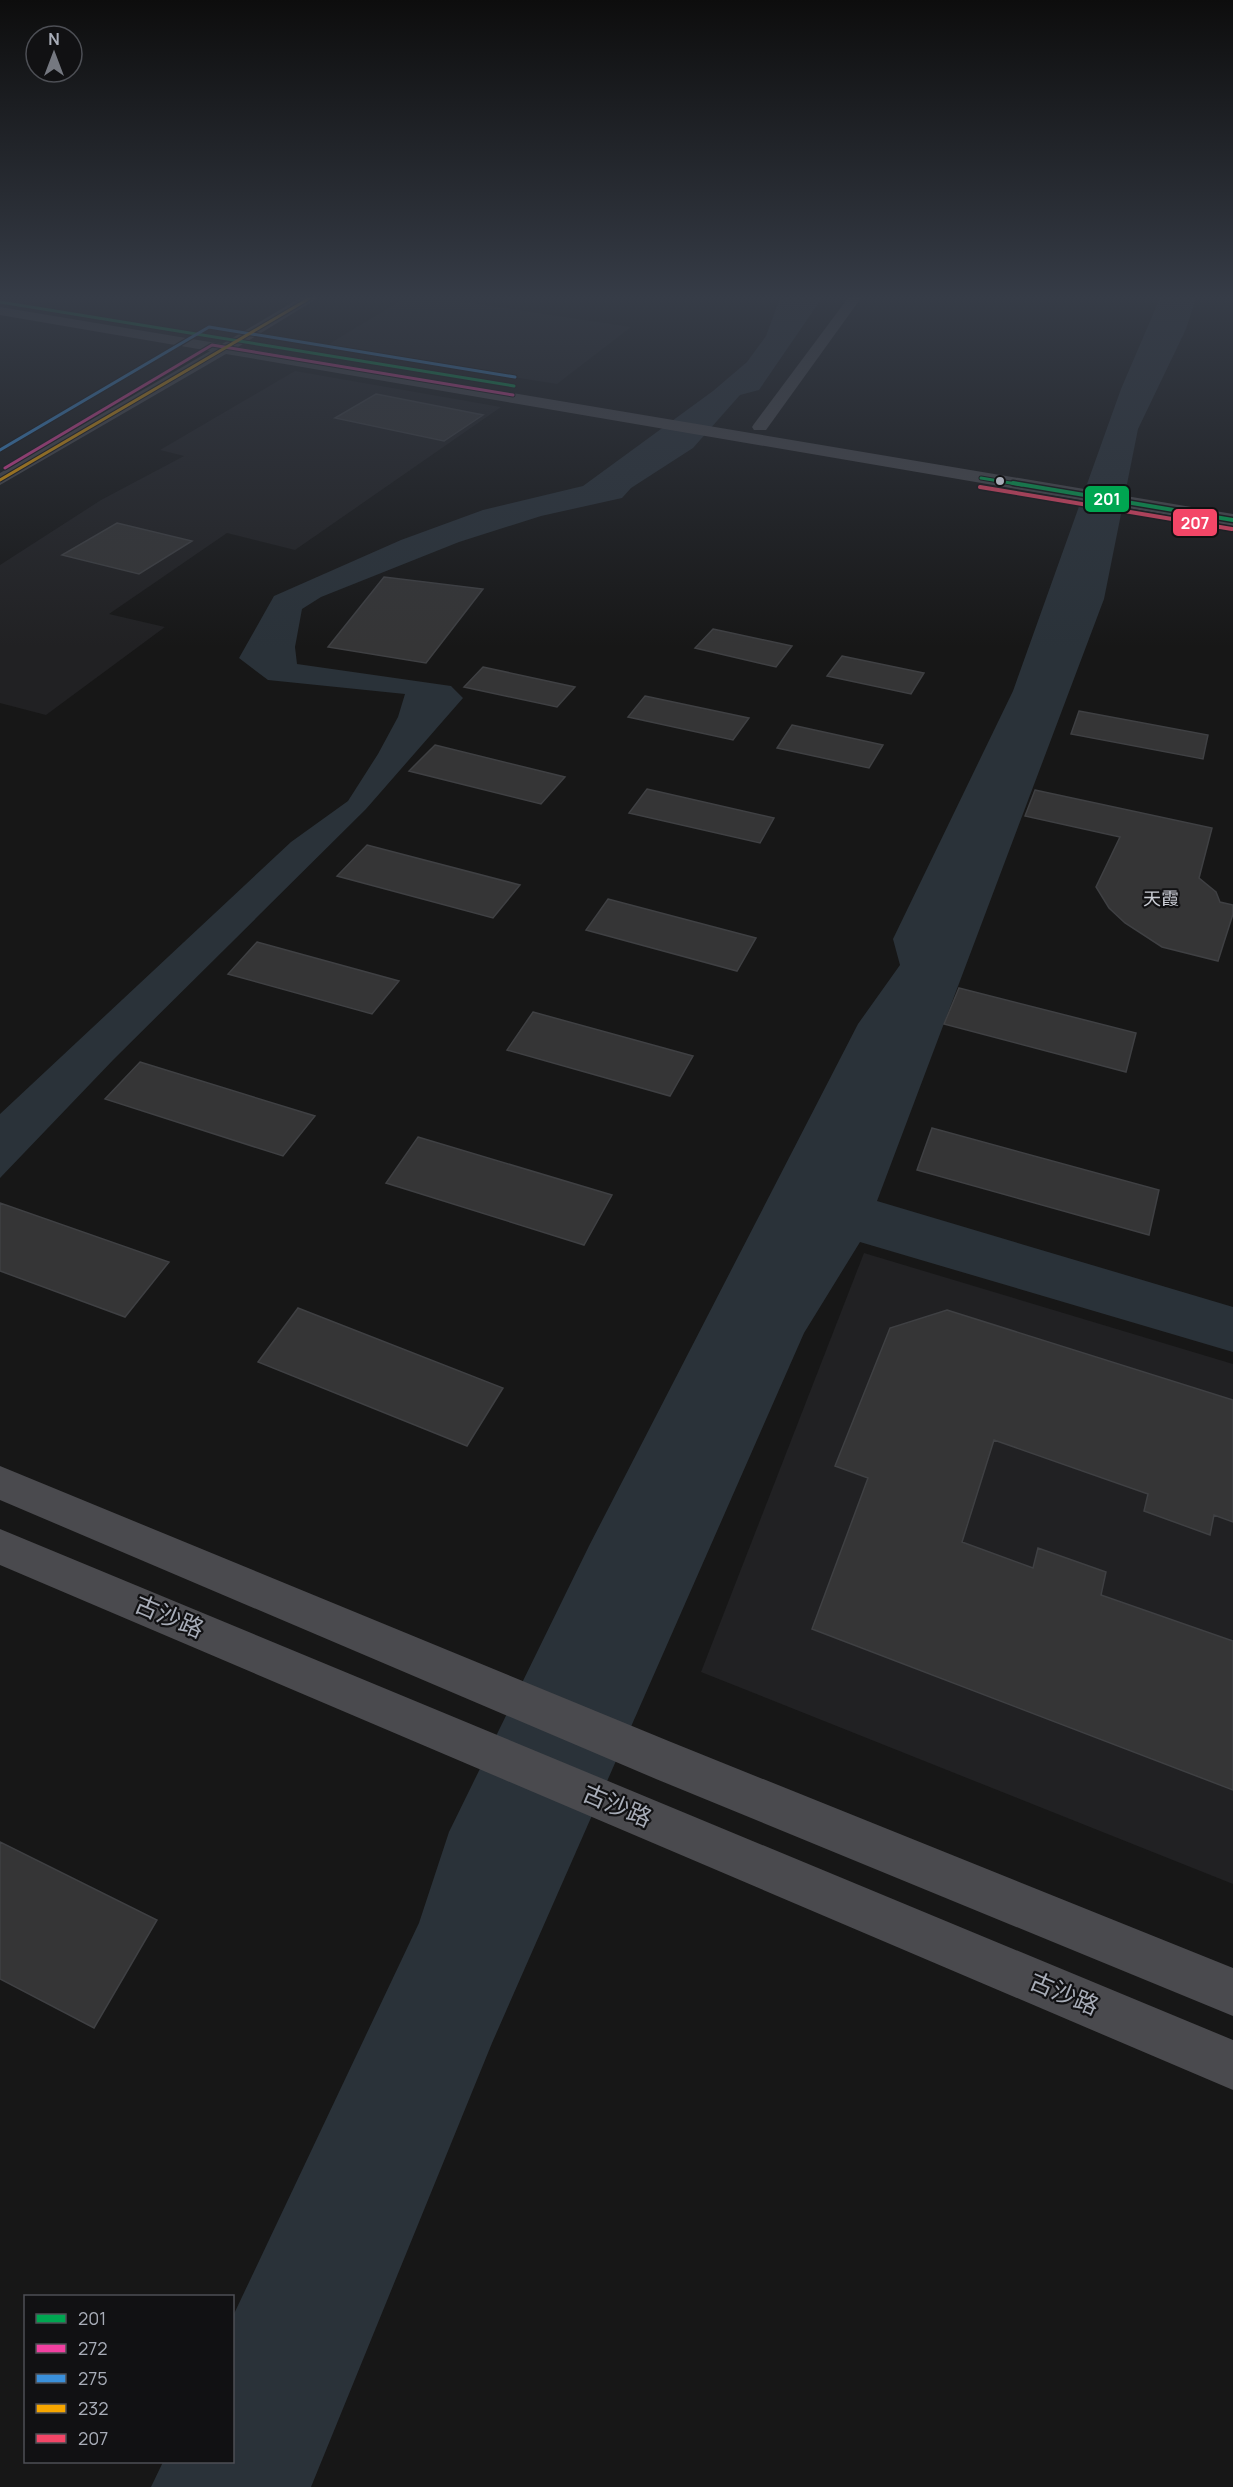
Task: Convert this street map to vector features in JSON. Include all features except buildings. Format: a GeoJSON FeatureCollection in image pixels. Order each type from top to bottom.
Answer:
{"type":"FeatureCollection","features":[{"type":"Feature","properties":{"kind":"street"},"geometry":{"type":"LineString","coordinates":[[0,460],[78,414]]}},
{"type":"Feature","properties":{"kind":"street"},"geometry":{"type":"LineString","coordinates":[[0,480],[113,414]]}},
{"type":"Feature","properties":{"kind":"street"},"geometry":{"type":"LineString","coordinates":[[641,414],[1133,497],[1233,520]]}},
{"type":"Feature","properties":{"kind":"street"},"geometry":{"type":"LineString","coordinates":[[760,427],[770,414]]}},
{"type":"Feature","properties":{"kind":"street"},"geometry":{"type":"LineString","coordinates":[[728,429],[760,427],[1068,486]]}},
{"type":"Feature","properties":{"kind":"street"},"geometry":{"type":"LineString","coordinates":[[1133,497],[1233,506]]}},
{"type":"Feature","properties":{"kind":"street"},"geometry":{"type":"LineString","coordinates":[[0,1483],[670,1764],[1233,1992]]}},
{"type":"Feature","properties":{"kind":"street","name":"古沙路"},"geometry":{"type":"LineString","coordinates":[[0,1546],[1233,2065]]}},
{"type":"Feature","properties":{"kind":"shaded area"},"geometry":{"type":"Polygon","coordinates":[[[221,414],[491,414],[295,550],[227,533],[109,614],[165,627],[46,715],[0,703],[0,565],[101,500],[184,456],[160,450],[221,414]]]}},
{"type":"Feature","properties":{"kind":"shaded area"},"geometry":{"type":"Polygon","coordinates":[[[681,414],[723,414],[693,448],[631,488],[622,498],[541,516],[459,542],[321,597],[302,609],[295,647],[297,664],[451,686],[463,698],[366,809],[114,1059],[0,1178],[0,1114],[291,842],[348,801],[398,717],[405,694],[268,680],[239,658],[274,596],[401,540],[483,510],[583,486],[681,414]]]}},
{"type":"Feature","properties":{"kind":"shaded area"},"geometry":{"type":"Polygon","coordinates":[[[1112,414],[1145,414],[1138,429],[1104,599],[877,1201],[1233,1307],[1233,1352],[860,1242],[804,1333],[492,2043],[311,2487],[151,2487],[163,2463],[234,2463],[234,2314],[419,1923],[449,1832],[589,1546],[858,1024],[900,965],[893,939],[1013,691],[1112,414]]]}},
{"type":"Feature","properties":{"kind":"shaded area"},"geometry":{"type":"Polygon","coordinates":[[[864,1253],[1233,1364],[1233,1884],[701,1672],[864,1253]]]}},
{"type":"Feature","properties":{"kind":"transit line","name":"275"},"geometry":{"type":"LineString","coordinates":[[0,450],[61,414]]}},
{"type":"Feature","properties":{"kind":"transit line","name":"272"},"geometry":{"type":"LineString","coordinates":[[5,468],[96,414]]}},
{"type":"Feature","properties":{"kind":"transit line","name":"232"},"geometry":{"type":"LineString","coordinates":[[0,480],[112,414]]}},
{"type":"Feature","properties":{"kind":"transit line","name":"201"},"geometry":{"type":"LineString","coordinates":[[981,478],[1233,520]]}},
{"type":"Feature","properties":{"kind":"transit line","name":"207"},"geometry":{"type":"LineString","coordinates":[[980,487],[1232,529]]}},
{"type":"Feature","properties":{"kind":"district","name":"天霞"},"geometry":{"type":"Point","coordinates":[1161,899]}}]}
